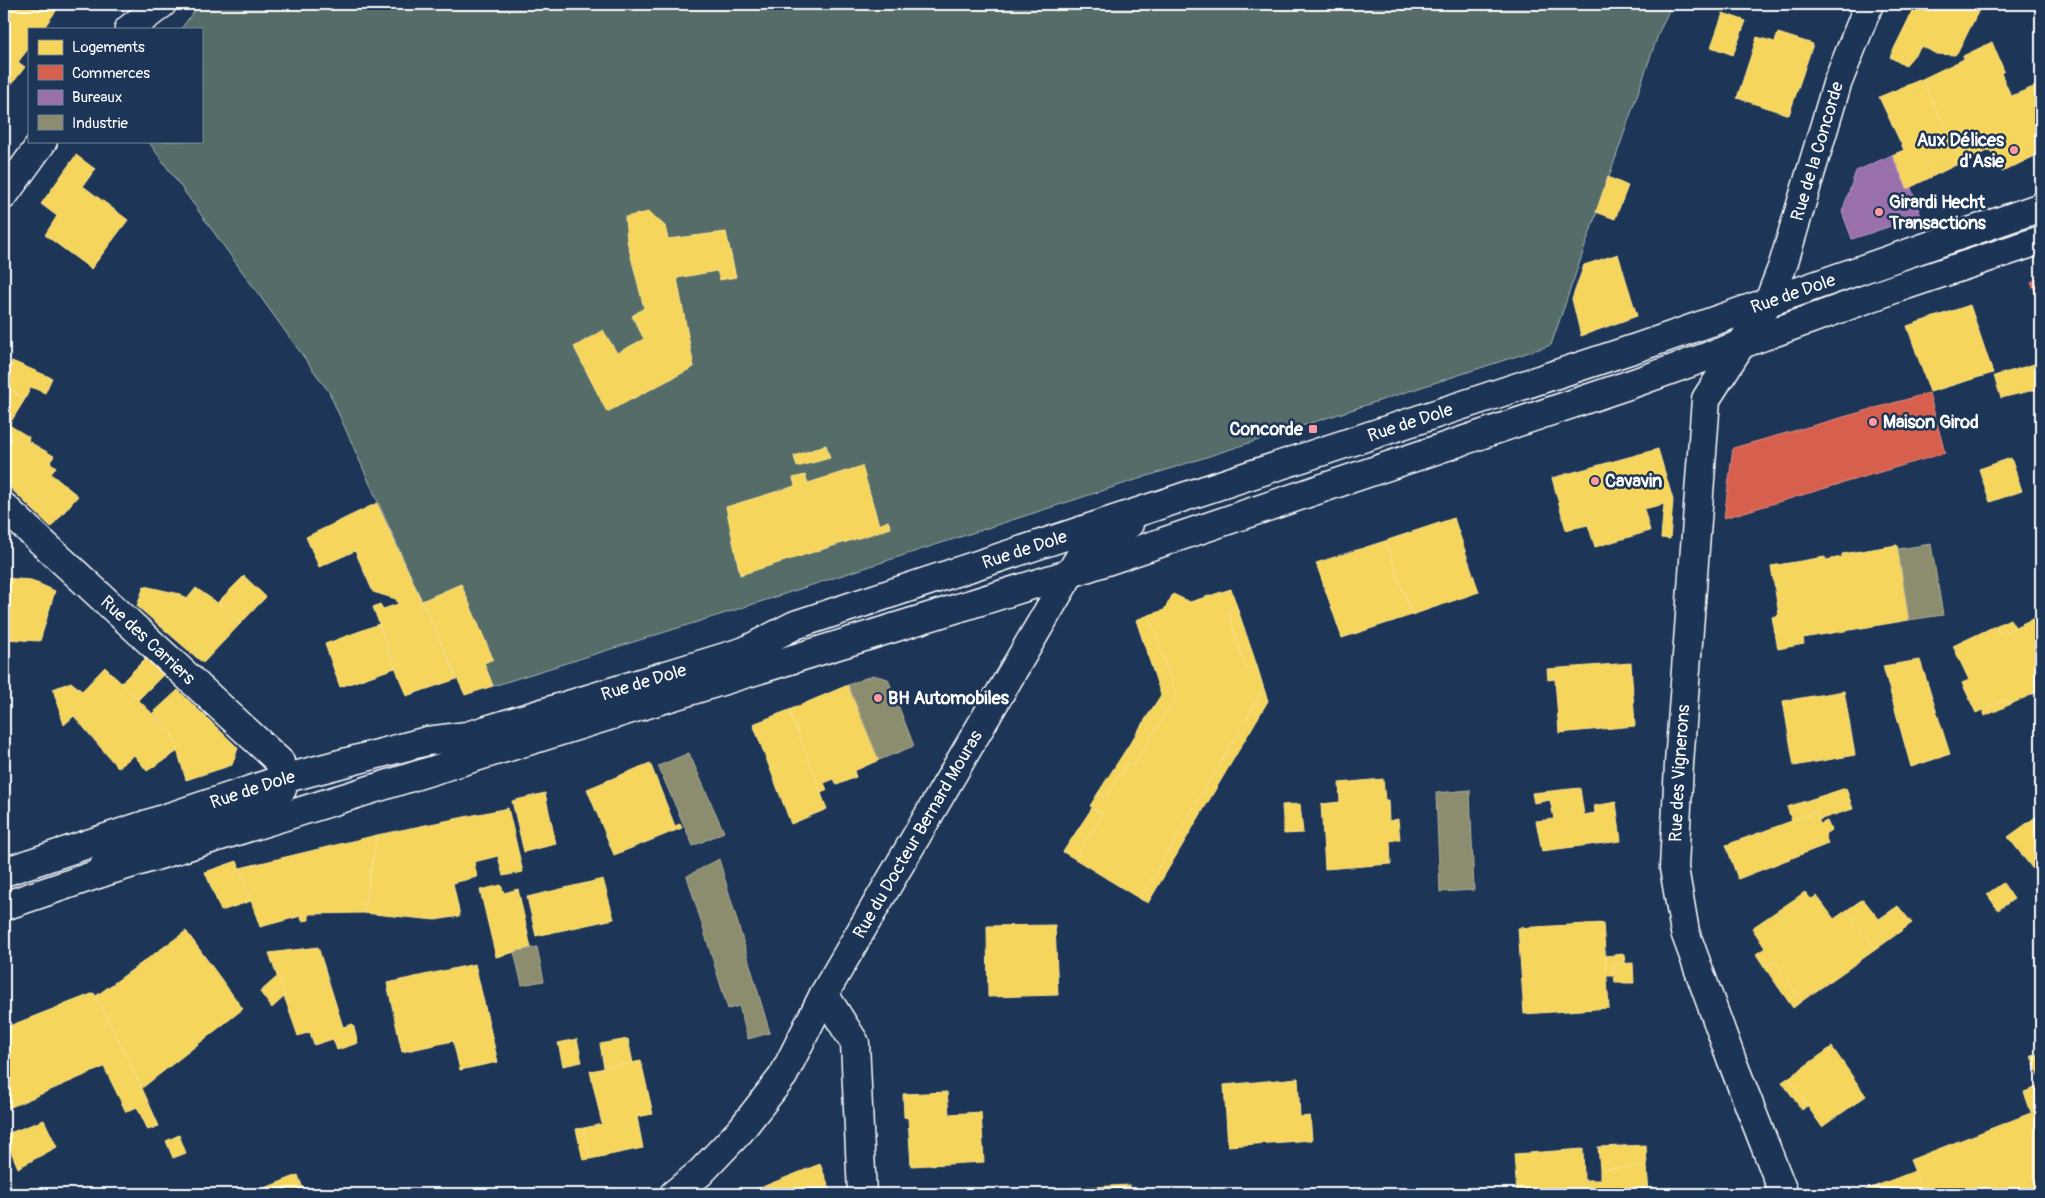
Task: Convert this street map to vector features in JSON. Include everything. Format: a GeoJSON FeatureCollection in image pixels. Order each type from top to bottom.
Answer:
{"type":"FeatureCollection","features":[{"type":"Feature","properties":{"kind":"main road"},"geometry":{"type":"LineString","coordinates":[[130,28],[162,4]]}},
{"type":"Feature","properties":{"kind":"main road","name":"Rue de la Concorde"},"geometry":{"type":"LineString","coordinates":[[1741,345],[1769,301],[1783,265],[1837,84],[1869,4]]}},
{"type":"Feature","properties":{"kind":"main road"},"geometry":{"type":"LineString","coordinates":[[4,195],[42,142]]}},
{"type":"Feature","properties":{"kind":"main road","name":"Rue de Dole"},"geometry":{"type":"LineString","coordinates":[[4,872],[283,780],[427,741],[467,736],[745,651],[795,625],[1629,350],[2041,207]]}},
{"type":"Feature","properties":{"kind":"main road","name":"Rue de Dole"},"geometry":{"type":"LineString","coordinates":[[4,906],[101,873],[1071,573],[1741,345],[1897,288],[2041,240]]}},
{"type":"Feature","properties":{"kind":"main road","name":"Rue des Vignerons"},"geometry":{"type":"LineString","coordinates":[[1741,345],[1706,399],[1679,764],[1674,868],[1685,932],[1732,1061],[1784,1194]]}},
{"type":"Feature","properties":{"kind":"main road","name":"Rue du Docteur Bernard Mouras"},"geometry":{"type":"LineString","coordinates":[[674,1194],[700,1173],[740,1131],[783,1076],[824,994],[1082,554],[1098,538],[1180,499]]}},
{"type":"Feature","properties":{"kind":"main road","name":"Rue des Carriers"},"geometry":{"type":"LineString","coordinates":[[4,507],[280,762],[283,780]]}},
{"type":"Feature","properties":{"kind":"main road"},"geometry":{"type":"LineString","coordinates":[[101,873],[108,856],[268,804],[282,789],[283,780]]}},
{"type":"Feature","properties":{"kind":"main road"},"geometry":{"type":"LineString","coordinates":[[824,994],[856,1043],[862,1194]]}},
{"type":"Feature","properties":{"kind":"green space"},"geometry":{"type":"Polygon","coordinates":[[[199,4],[1672,4],[1659,32],[1551,345],[729,612],[493,686],[484,663],[493,659],[461,584],[422,601],[329,392],[149,142],[202,142],[202,28],[182,28],[199,4]]]}},
{"type":"Feature","properties":{"kind":"building: Logements"},"geometry":{"type":"Polygon","coordinates":[[[4,4],[61,4],[44,28],[28,28],[28,49],[18,62],[25,67],[12,84],[4,78],[4,4]]]}},
{"type":"Feature","properties":{"kind":"building: Logements"},"geometry":{"type":"Polygon","coordinates":[[[1916,4],[1982,4],[1955,55],[1936,54],[1922,46],[1905,66],[1890,57],[1916,4]]]}},
{"type":"Feature","properties":{"kind":"building: Logements"},"geometry":{"type":"Polygon","coordinates":[[[1723,13],[1746,21],[1733,55],[1711,47],[1723,13]]]}},
{"type":"Feature","properties":{"kind":"building: Logements"},"geometry":{"type":"Polygon","coordinates":[[[1778,33],[1813,44],[1789,115],[1737,98],[1757,37],[1775,42],[1778,33]]]}},
{"type":"Feature","properties":{"kind":"building: Logements"},"geometry":{"type":"Polygon","coordinates":[[[1992,42],[2004,71],[2001,73],[2011,96],[2041,84],[2041,153],[2002,172],[1990,150],[1962,162],[1922,79],[1964,59],[1963,56],[1992,42]]]}},
{"type":"Feature","properties":{"kind":"building: Logements"},"geometry":{"type":"Polygon","coordinates":[[[1922,79],[1962,162],[1907,189],[1892,155],[1904,150],[1879,97],[1922,79]]]}},
{"type":"Feature","properties":{"kind":"building: Logements"},"geometry":{"type":"Polygon","coordinates":[[[76,155],[95,169],[83,186],[128,220],[91,269],[45,235],[57,216],[41,204],[76,155]]]}},
{"type":"Feature","properties":{"kind":"building: Logements"},"geometry":{"type":"Polygon","coordinates":[[[1608,177],[1628,186],[1615,219],[1596,212],[1608,177]]]}},
{"type":"Feature","properties":{"kind":"building: Logements"},"geometry":{"type":"Polygon","coordinates":[[[649,212],[665,226],[668,239],[726,232],[736,277],[720,280],[717,271],[677,278],[694,367],[607,412],[574,347],[603,330],[617,353],[644,339],[632,316],[644,308],[627,241],[625,217],[649,212]]]}},
{"type":"Feature","properties":{"kind":"building: Logements"},"geometry":{"type":"Polygon","coordinates":[[[1618,254],[1637,316],[1581,336],[1572,299],[1584,265],[1618,254]]]}},
{"type":"Feature","properties":{"kind":"building: Logements"},"geometry":{"type":"Polygon","coordinates":[[[1970,305],[1993,373],[1930,392],[1907,326],[1970,305]]]}},
{"type":"Feature","properties":{"kind":"building: Logements"},"geometry":{"type":"Polygon","coordinates":[[[12,361],[52,378],[45,393],[31,387],[25,399],[4,386],[4,377],[12,361]]]}},
{"type":"Feature","properties":{"kind":"building: Logements"},"geometry":{"type":"Polygon","coordinates":[[[2041,362],[2041,391],[2039,392],[2038,389],[2001,398],[1994,376],[2041,362]]]}},
{"type":"Feature","properties":{"kind":"building: Logements"},"geometry":{"type":"Polygon","coordinates":[[[4,386],[25,399],[9,425],[29,437],[28,441],[54,456],[50,462],[56,467],[51,474],[78,496],[51,527],[4,482],[4,386]]]}},
{"type":"Feature","properties":{"kind":"building: Logements"},"geometry":{"type":"Polygon","coordinates":[[[826,445],[830,458],[797,467],[794,456],[826,445]]]}},
{"type":"Feature","properties":{"kind":"building: Logements"},"geometry":{"type":"Polygon","coordinates":[[[1658,449],[1673,500],[1670,539],[1661,538],[1664,504],[1644,509],[1650,531],[1595,547],[1588,525],[1566,530],[1552,478],[1658,449]]]}},
{"type":"Feature","properties":{"kind":"building: Logements"},"geometry":{"type":"Polygon","coordinates":[[[2011,458],[2022,491],[1990,502],[1979,469],[2011,458]]]}},
{"type":"Feature","properties":{"kind":"building: Logements"},"geometry":{"type":"Polygon","coordinates":[[[862,466],[879,525],[888,521],[891,528],[740,575],[726,507],[795,486],[793,478],[805,475],[808,483],[862,466]]]}},
{"type":"Feature","properties":{"kind":"building: Logements"},"geometry":{"type":"Polygon","coordinates":[[[377,503],[457,679],[406,696],[373,607],[380,604],[383,609],[398,604],[396,599],[373,592],[355,551],[319,567],[306,537],[377,503]]]}},
{"type":"Feature","properties":{"kind":"building: Logements"},"geometry":{"type":"Polygon","coordinates":[[[1454,518],[1479,592],[1412,615],[1385,541],[1454,518]]]}},
{"type":"Feature","properties":{"kind":"building: Logements"},"geometry":{"type":"Polygon","coordinates":[[[1385,541],[1412,615],[1342,638],[1316,563],[1385,541]]]}},
{"type":"Feature","properties":{"kind":"building: Logements"},"geometry":{"type":"Polygon","coordinates":[[[1897,545],[1909,620],[1803,638],[1804,644],[1778,649],[1772,617],[1779,615],[1771,566],[1825,557],[1826,560],[1842,557],[1842,554],[1897,545]]]}},
{"type":"Feature","properties":{"kind":"building: Logements"},"geometry":{"type":"Polygon","coordinates":[[[244,576],[266,597],[240,624],[218,602],[244,576]]]}},
{"type":"Feature","properties":{"kind":"building: Logements"},"geometry":{"type":"Polygon","coordinates":[[[4,578],[31,580],[55,591],[40,641],[4,639],[4,578]]]}},
{"type":"Feature","properties":{"kind":"building: Logements"},"geometry":{"type":"Polygon","coordinates":[[[461,584],[493,659],[484,663],[493,686],[465,695],[422,601],[461,584]]]}},
{"type":"Feature","properties":{"kind":"building: Logements"},"geometry":{"type":"Polygon","coordinates":[[[144,586],[180,594],[187,599],[196,588],[219,604],[240,624],[203,663],[137,606],[144,586]]]}},
{"type":"Feature","properties":{"kind":"building: Logements"},"geometry":{"type":"Polygon","coordinates":[[[1231,589],[1237,607],[1228,611],[1246,669],[1257,666],[1264,689],[1140,899],[1075,859],[1103,814],[1090,806],[1098,793],[1106,797],[1128,762],[1134,765],[1176,697],[1149,615],[1164,610],[1173,594],[1190,602],[1231,589]]]}},
{"type":"Feature","properties":{"kind":"building: Logements"},"geometry":{"type":"Polygon","coordinates":[[[1237,607],[1257,666],[1246,669],[1228,611],[1237,607]]]}},
{"type":"Feature","properties":{"kind":"building: Logements"},"geometry":{"type":"Polygon","coordinates":[[[1149,615],[1176,697],[1134,765],[1128,762],[1106,797],[1098,793],[1161,695],[1136,620],[1149,615]]]}},
{"type":"Feature","properties":{"kind":"building: Logements"},"geometry":{"type":"Polygon","coordinates":[[[2041,615],[2041,690],[2009,705],[2006,699],[1976,713],[1962,683],[1969,680],[1953,646],[1995,626],[2000,634],[2041,615]]]}},
{"type":"Feature","properties":{"kind":"building: Logements"},"geometry":{"type":"Polygon","coordinates":[[[2010,619],[2015,627],[2000,634],[1995,626],[2010,619]]]}},
{"type":"Feature","properties":{"kind":"building: Logements"},"geometry":{"type":"Polygon","coordinates":[[[379,624],[395,668],[340,687],[325,644],[379,624]]]}},
{"type":"Feature","properties":{"kind":"building: Logements"},"geometry":{"type":"Polygon","coordinates":[[[146,658],[163,675],[138,700],[121,683],[146,658]]]}},
{"type":"Feature","properties":{"kind":"building: Logements"},"geometry":{"type":"Polygon","coordinates":[[[1920,660],[1950,754],[1911,767],[1883,666],[1920,660]]]}},
{"type":"Feature","properties":{"kind":"building: Logements"},"geometry":{"type":"Polygon","coordinates":[[[1631,663],[1635,726],[1559,733],[1555,679],[1548,680],[1547,669],[1631,663]]]}},
{"type":"Feature","properties":{"kind":"building: Logements"},"geometry":{"type":"Polygon","coordinates":[[[105,667],[172,733],[178,751],[147,771],[134,755],[118,768],[74,716],[64,725],[53,689],[71,682],[82,691],[105,667]]]}},
{"type":"Feature","properties":{"kind":"building: Logements"},"geometry":{"type":"Polygon","coordinates":[[[848,685],[879,760],[854,771],[856,777],[837,785],[834,779],[824,783],[827,790],[821,793],[789,710],[848,685]]]}},
{"type":"Feature","properties":{"kind":"building: Logements"},"geometry":{"type":"Polygon","coordinates":[[[1264,689],[1268,701],[1148,903],[1140,899],[1264,689]]]}},
{"type":"Feature","properties":{"kind":"building: Logements"},"geometry":{"type":"Polygon","coordinates":[[[178,690],[238,748],[232,765],[186,780],[172,733],[153,713],[178,690]]]}},
{"type":"Feature","properties":{"kind":"building: Logements"},"geometry":{"type":"Polygon","coordinates":[[[1844,691],[1855,755],[1794,766],[1783,701],[1844,691]]]}},
{"type":"Feature","properties":{"kind":"building: Logements"},"geometry":{"type":"Polygon","coordinates":[[[2006,699],[2009,705],[1985,716],[1983,710],[2006,699]]]}},
{"type":"Feature","properties":{"kind":"building: Logements"},"geometry":{"type":"Polygon","coordinates":[[[789,710],[827,809],[791,824],[753,724],[789,710]]]}},
{"type":"Feature","properties":{"kind":"building: Logements"},"geometry":{"type":"Polygon","coordinates":[[[650,763],[675,826],[680,824],[682,828],[614,855],[587,789],[650,763]]]}},
{"type":"Feature","properties":{"kind":"building: Logements"},"geometry":{"type":"Polygon","coordinates":[[[1383,779],[1385,800],[1388,800],[1389,821],[1398,819],[1400,839],[1390,841],[1391,864],[1325,869],[1321,804],[1340,802],[1339,783],[1383,779]]]}},
{"type":"Feature","properties":{"kind":"building: Logements"},"geometry":{"type":"Polygon","coordinates":[[[1580,788],[1584,815],[1595,813],[1594,806],[1616,802],[1621,841],[1542,851],[1536,821],[1554,819],[1550,800],[1534,803],[1532,793],[1580,788]]]}},
{"type":"Feature","properties":{"kind":"building: Logements"},"geometry":{"type":"Polygon","coordinates":[[[1846,788],[1853,809],[1818,820],[1816,812],[1792,821],[1787,807],[1846,788]]]}},
{"type":"Feature","properties":{"kind":"building: Logements"},"geometry":{"type":"Polygon","coordinates":[[[545,793],[556,844],[524,852],[512,801],[545,793]]]}},
{"type":"Feature","properties":{"kind":"building: Logements"},"geometry":{"type":"Polygon","coordinates":[[[1300,804],[1303,833],[1284,834],[1282,805],[1300,804]]]}},
{"type":"Feature","properties":{"kind":"building: Logements"},"geometry":{"type":"Polygon","coordinates":[[[508,808],[523,872],[503,876],[498,856],[474,862],[477,877],[453,883],[460,916],[435,920],[363,913],[377,835],[508,808]]]}},
{"type":"Feature","properties":{"kind":"building: Logements"},"geometry":{"type":"Polygon","coordinates":[[[1092,808],[1103,814],[1075,859],[1063,852],[1092,808]]]}},
{"type":"Feature","properties":{"kind":"building: Logements"},"geometry":{"type":"Polygon","coordinates":[[[1816,812],[1820,824],[1827,821],[1831,830],[1825,834],[1828,844],[1738,879],[1726,845],[1816,812]]]}},
{"type":"Feature","properties":{"kind":"building: Logements"},"geometry":{"type":"Polygon","coordinates":[[[2041,813],[2041,876],[2039,877],[2008,837],[2041,813]]]}},
{"type":"Feature","properties":{"kind":"building: Logements"},"geometry":{"type":"Polygon","coordinates":[[[377,835],[363,913],[309,914],[309,920],[302,921],[301,916],[260,927],[240,868],[377,835]]]}},
{"type":"Feature","properties":{"kind":"building: Logements"},"geometry":{"type":"Polygon","coordinates":[[[237,861],[251,901],[221,911],[205,872],[237,861]]]}},
{"type":"Feature","properties":{"kind":"building: Logements"},"geometry":{"type":"Polygon","coordinates":[[[603,879],[614,919],[536,936],[527,897],[603,879]]]}},
{"type":"Feature","properties":{"kind":"building: Logements"},"geometry":{"type":"Polygon","coordinates":[[[2003,883],[2014,899],[1998,910],[1987,894],[2003,883]]]}},
{"type":"Feature","properties":{"kind":"building: Logements"},"geometry":{"type":"Polygon","coordinates":[[[501,885],[504,893],[518,889],[531,948],[496,957],[480,890],[501,885]]]}},
{"type":"Feature","properties":{"kind":"building: Logements"},"geometry":{"type":"Polygon","coordinates":[[[1805,892],[1811,899],[1817,896],[1834,919],[1847,910],[1875,950],[1802,1001],[1775,961],[1765,968],[1756,954],[1765,948],[1752,928],[1805,892]]]}},
{"type":"Feature","properties":{"kind":"building: Logements"},"geometry":{"type":"Polygon","coordinates":[[[1863,899],[1879,919],[1898,906],[1912,923],[1875,950],[1847,910],[1863,899]]]}},
{"type":"Feature","properties":{"kind":"building: Logements"},"geometry":{"type":"Polygon","coordinates":[[[1603,923],[1609,1008],[1524,1014],[1518,928],[1603,923]]]}},
{"type":"Feature","properties":{"kind":"building: Logements"},"geometry":{"type":"Polygon","coordinates":[[[1055,925],[1058,995],[988,997],[987,926],[1055,925]]]}},
{"type":"Feature","properties":{"kind":"building: Logements"},"geometry":{"type":"Polygon","coordinates":[[[186,931],[243,1009],[142,1088],[96,996],[186,931]]]}},
{"type":"Feature","properties":{"kind":"building: Logements"},"geometry":{"type":"Polygon","coordinates":[[[318,947],[343,1027],[353,1024],[358,1043],[337,1050],[333,1039],[314,1045],[310,1032],[298,1036],[269,953],[318,947]]]}},
{"type":"Feature","properties":{"kind":"building: Logements"},"geometry":{"type":"Polygon","coordinates":[[[1624,954],[1625,964],[1613,964],[1614,976],[1607,976],[1605,956],[1624,954]]]}},
{"type":"Feature","properties":{"kind":"building: Logements"},"geometry":{"type":"Polygon","coordinates":[[[1775,961],[1802,1001],[1793,1008],[1765,968],[1775,961]]]}},
{"type":"Feature","properties":{"kind":"building: Logements"},"geometry":{"type":"Polygon","coordinates":[[[1633,963],[1634,983],[1615,983],[1613,964],[1633,963]]]}},
{"type":"Feature","properties":{"kind":"building: Logements"},"geometry":{"type":"Polygon","coordinates":[[[475,964],[498,1062],[460,1070],[453,1041],[402,1052],[387,983],[475,964]]]}},
{"type":"Feature","properties":{"kind":"building: Logements"},"geometry":{"type":"Polygon","coordinates":[[[278,976],[285,996],[272,1008],[260,992],[278,976]]]}},
{"type":"Feature","properties":{"kind":"building: Logements"},"geometry":{"type":"Polygon","coordinates":[[[94,993],[159,1126],[148,1130],[137,1107],[126,1112],[104,1067],[4,1110],[4,1028],[94,993]]]}},
{"type":"Feature","properties":{"kind":"building: Logements"},"geometry":{"type":"Polygon","coordinates":[[[577,1039],[582,1062],[563,1066],[558,1043],[577,1039]]]}},
{"type":"Feature","properties":{"kind":"building: Logements"},"geometry":{"type":"Polygon","coordinates":[[[628,1039],[633,1063],[604,1068],[600,1044],[628,1039]]]}},
{"type":"Feature","properties":{"kind":"building: Logements"},"geometry":{"type":"Polygon","coordinates":[[[1832,1047],[1866,1096],[1822,1127],[1788,1078],[1832,1047]]]}},
{"type":"Feature","properties":{"kind":"building: Logements"},"geometry":{"type":"Polygon","coordinates":[[[2041,1053],[2041,1082],[2031,1056],[2041,1053]]]}},
{"type":"Feature","properties":{"kind":"building: Logements"},"geometry":{"type":"Polygon","coordinates":[[[641,1061],[653,1114],[637,1117],[643,1148],[590,1159],[584,1128],[602,1124],[590,1071],[641,1061]]]}},
{"type":"Feature","properties":{"kind":"building: Logements"},"geometry":{"type":"Polygon","coordinates":[[[1298,1078],[1300,1117],[1310,1116],[1312,1140],[1228,1146],[1224,1085],[1298,1078]]]}},
{"type":"Feature","properties":{"kind":"building: Logements"},"geometry":{"type":"Polygon","coordinates":[[[1788,1078],[1808,1105],[1802,1110],[1782,1082],[1788,1078]]]}},
{"type":"Feature","properties":{"kind":"building: Logements"},"geometry":{"type":"Polygon","coordinates":[[[2041,1086],[2041,1109],[2031,1112],[2024,1092],[2041,1086]]]}},
{"type":"Feature","properties":{"kind":"building: Logements"},"geometry":{"type":"Polygon","coordinates":[[[947,1092],[949,1114],[981,1112],[984,1162],[911,1166],[908,1118],[904,1117],[903,1094],[947,1092]]]}},
{"type":"Feature","properties":{"kind":"building: Logements"},"geometry":{"type":"Polygon","coordinates":[[[2041,1109],[2041,1194],[1924,1194],[1910,1160],[2041,1109]]]}},
{"type":"Feature","properties":{"kind":"building: Logements"},"geometry":{"type":"Polygon","coordinates":[[[44,1120],[57,1147],[18,1168],[4,1135],[44,1120]]]}},
{"type":"Feature","properties":{"kind":"building: Logements"},"geometry":{"type":"Polygon","coordinates":[[[584,1128],[590,1159],[583,1160],[576,1129],[584,1128]]]}},
{"type":"Feature","properties":{"kind":"building: Logements"},"geometry":{"type":"Polygon","coordinates":[[[179,1135],[186,1153],[173,1158],[166,1141],[179,1135]]]}},
{"type":"Feature","properties":{"kind":"building: Logements"},"geometry":{"type":"Polygon","coordinates":[[[1646,1145],[1647,1166],[1600,1169],[1598,1147],[1646,1145]]]}},
{"type":"Feature","properties":{"kind":"building: Logements"},"geometry":{"type":"Polygon","coordinates":[[[1583,1149],[1584,1180],[1600,1180],[1600,1169],[1647,1166],[1649,1194],[1517,1194],[1514,1154],[1583,1149]]]}},
{"type":"Feature","properties":{"kind":"building: Logements"},"geometry":{"type":"Polygon","coordinates":[[[820,1164],[832,1194],[759,1194],[757,1189],[820,1164]]]}},
{"type":"Feature","properties":{"kind":"building: Logements"},"geometry":{"type":"Polygon","coordinates":[[[1915,1171],[1924,1194],[1855,1194],[1915,1171]]]}},
{"type":"Feature","properties":{"kind":"building: Logements"},"geometry":{"type":"Polygon","coordinates":[[[298,1175],[305,1194],[258,1194],[257,1191],[298,1175]]]}},
{"type":"Feature","properties":{"kind":"building: Logements"},"geometry":{"type":"Polygon","coordinates":[[[1130,1185],[1130,1194],[1072,1194],[1072,1188],[1130,1185]]]}},
{"type":"Feature","properties":{"kind":"building: Commerces"},"geometry":{"type":"Polygon","coordinates":[[[2041,278],[2041,306],[2031,282],[2041,278]]]}},
{"type":"Feature","properties":{"kind":"building: Commerces"},"geometry":{"type":"Polygon","coordinates":[[[1929,393],[1945,453],[1724,518],[1733,448],[1929,393]]]}},
{"type":"Feature","properties":{"kind":"building: Bureaux"},"geometry":{"type":"Polygon","coordinates":[[[1892,155],[1907,189],[1911,188],[1921,216],[1852,239],[1842,212],[1856,171],[1892,155]]]}},
{"type":"Feature","properties":{"kind":"building: Industrie"},"geometry":{"type":"Polygon","coordinates":[[[1931,544],[1943,615],[1909,620],[1898,549],[1931,544]]]}},
{"type":"Feature","properties":{"kind":"building: Industrie"},"geometry":{"type":"Polygon","coordinates":[[[873,675],[888,679],[914,746],[879,760],[848,685],[873,675]]]}},
{"type":"Feature","properties":{"kind":"building: Industrie"},"geometry":{"type":"Polygon","coordinates":[[[689,753],[724,832],[693,846],[658,766],[689,753]]]}},
{"type":"Feature","properties":{"kind":"building: Industrie"},"geometry":{"type":"Polygon","coordinates":[[[1470,790],[1474,890],[1440,892],[1436,793],[1470,790]]]}},
{"type":"Feature","properties":{"kind":"building: Industrie"},"geometry":{"type":"Polygon","coordinates":[[[719,859],[770,1033],[748,1039],[739,1006],[728,1009],[687,876],[719,859]]]}},
{"type":"Feature","properties":{"kind":"building: Industrie"},"geometry":{"type":"Polygon","coordinates":[[[537,947],[544,981],[522,985],[514,952],[537,947]]]}},
{"type":"Feature","properties":{"kind":"place","name":"Aux Délices d'Asie"},"geometry":{"type":"Point","coordinates":[2014,150]}},
{"type":"Feature","properties":{"kind":"place","name":"Girardi Hecht Transactions"},"geometry":{"type":"Point","coordinates":[1879,212]}},
{"type":"Feature","properties":{"kind":"place","name":"Maison Girod"},"geometry":{"type":"Point","coordinates":[1873,422]}},
{"type":"Feature","properties":{"kind":"place","name":"Concorde"},"geometry":{"type":"Point","coordinates":[1313,429]}},
{"type":"Feature","properties":{"kind":"place","name":"Cavavin"},"geometry":{"type":"Point","coordinates":[1595,481]}},
{"type":"Feature","properties":{"kind":"place","name":"BH Automobiles"},"geometry":{"type":"Point","coordinates":[878,698]}}]}
